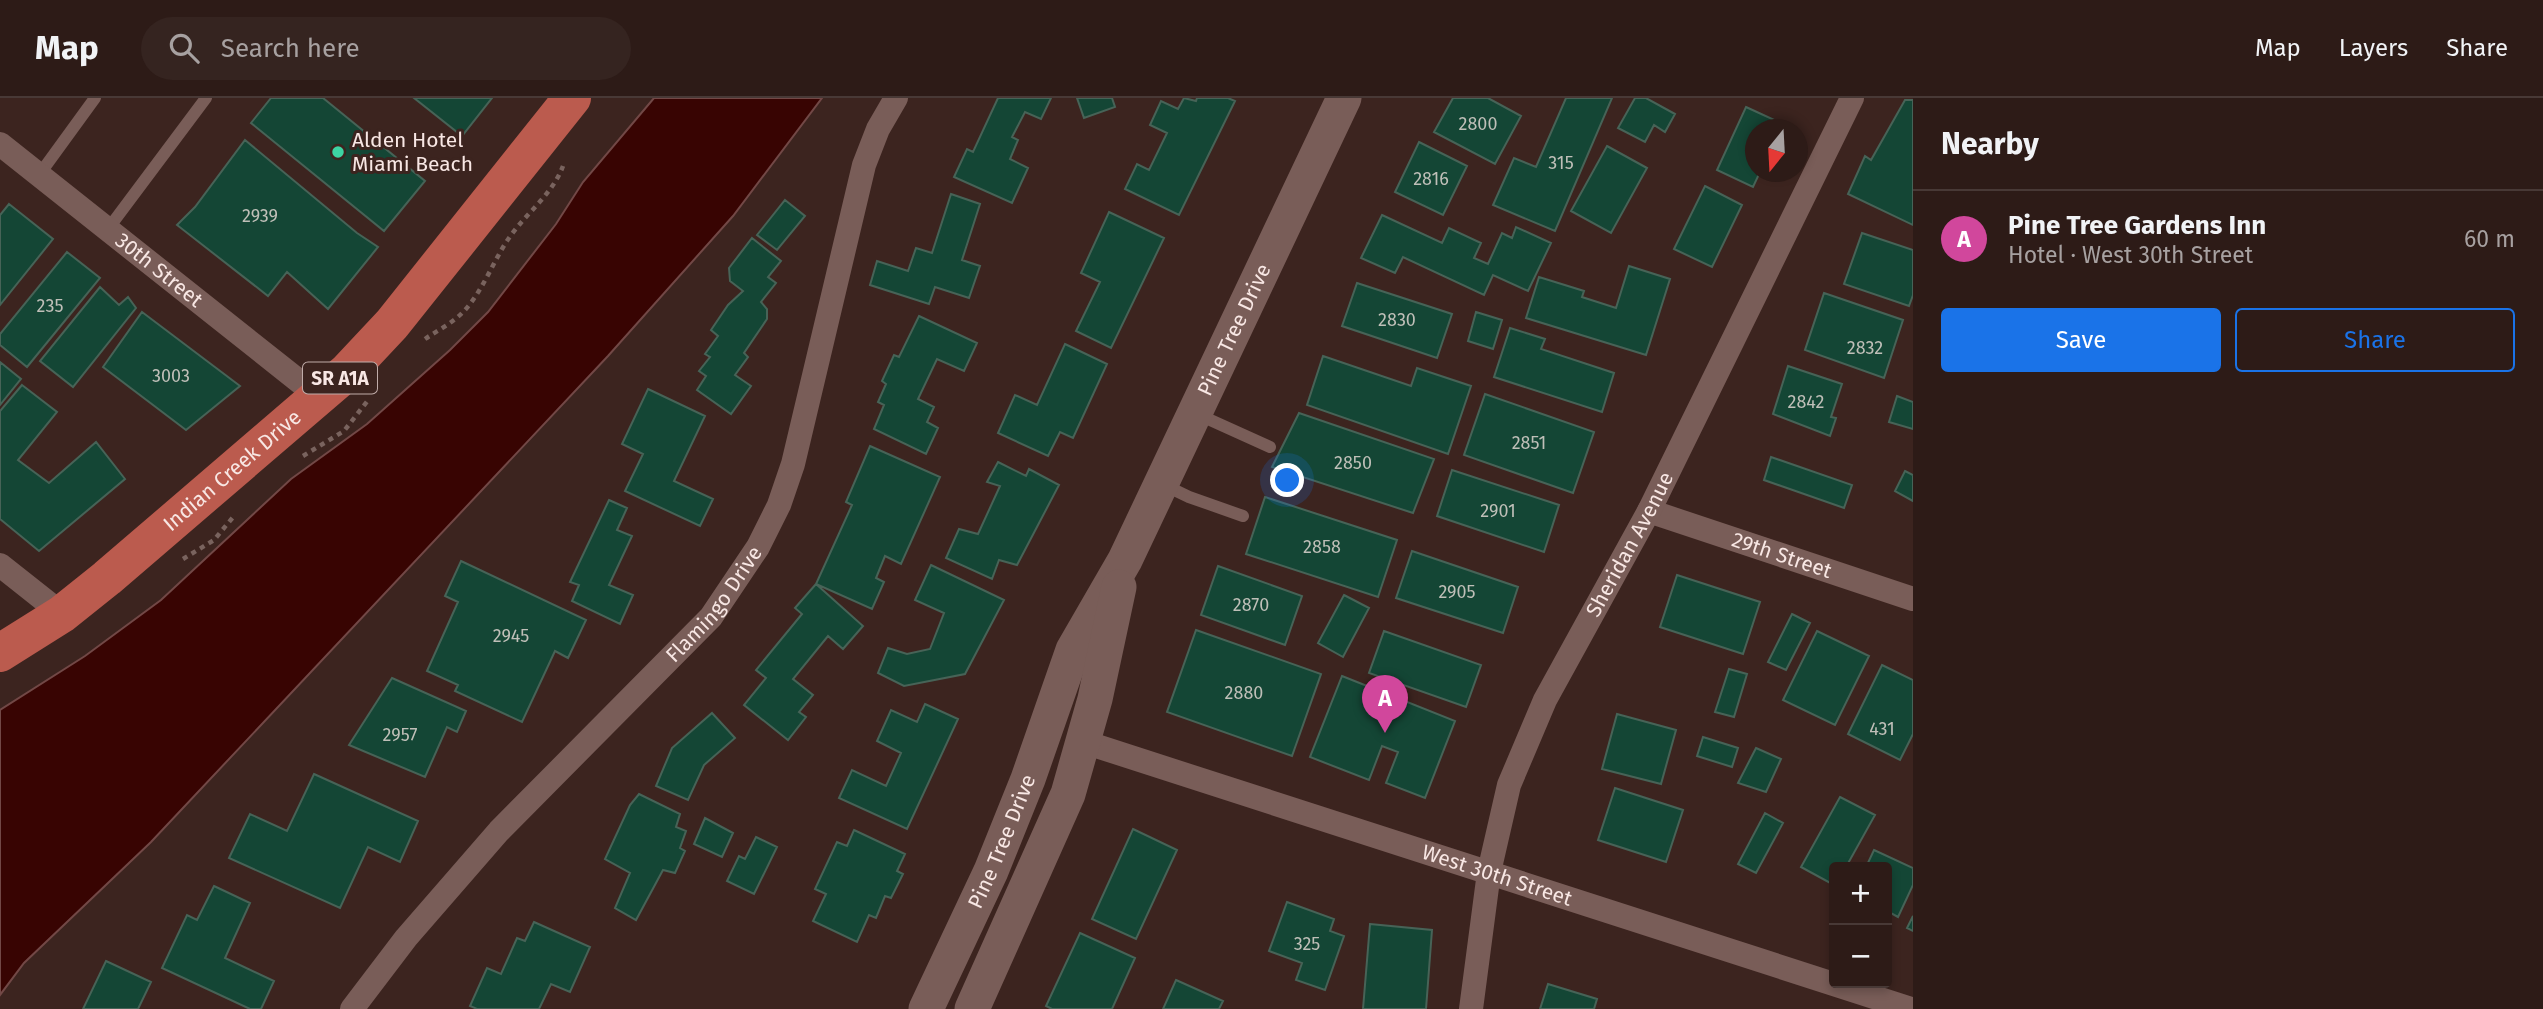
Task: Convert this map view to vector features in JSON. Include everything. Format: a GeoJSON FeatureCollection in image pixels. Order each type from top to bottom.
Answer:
{"type":"FeatureCollection","features":[{"type":"Feature","properties":{"kind":"main road","name":"Indian Creek Drive"},"geometry":{"type":"LineString","coordinates":[[0,653],[62,614],[319,397],[392,324],[572,98]]}},
{"type":"Feature","properties":{"kind":"main road","name":"Pine Tree Drive"},"geometry":{"type":"LineString","coordinates":[[926,1009],[991,871],[1028,779],[1073,650],[1125,560],[1344,98]]}},
{"type":"Feature","properties":{"kind":"main road","name":"Pine Tree Drive"},"geometry":{"type":"LineString","coordinates":[[972,1009],[1053,831],[1084,742],[1125,560]]}},
{"type":"Feature","properties":{"kind":"street","name":"Flamingo Drive"},"geometry":{"type":"LineString","coordinates":[[352,1009],[406,938],[499,831],[711,617],[758,547],[779,505],[793,464],[863,165],[878,129],[897,98]]}},
{"type":"Feature","properties":{"kind":"street","name":"Sheridan Avenue"},"geometry":{"type":"LineString","coordinates":[[1471,1009],[1489,872],[1509,785],[1545,700],[1649,511],[1852,98]]}},
{"type":"Feature","properties":{"kind":"street","name":"30th Street"},"geometry":{"type":"LineString","coordinates":[[0,144],[319,397]]}},
{"type":"Feature","properties":{"kind":"street","name":"29th Street"},"geometry":{"type":"LineString","coordinates":[[1649,511],[1913,599]]}},
{"type":"Feature","properties":{"kind":"street"},"geometry":{"type":"LineString","coordinates":[[0,565],[62,614]]}},
{"type":"Feature","properties":{"kind":"street","name":"West 30th Street"},"geometry":{"type":"LineString","coordinates":[[1084,742],[1910,1009]]}},
{"type":"Feature","properties":{"kind":"lane"},"geometry":{"type":"LineString","coordinates":[[39,175],[95,98]]}},
{"type":"Feature","properties":{"kind":"lane"},"geometry":{"type":"LineString","coordinates":[[108,229],[206,98]]}},
{"type":"Feature","properties":{"kind":"lane"},"geometry":{"type":"LineString","coordinates":[[1194,412],[1270,447]]}},
{"type":"Feature","properties":{"kind":"lane"},"geometry":{"type":"LineString","coordinates":[[1161,483],[1189,498],[1243,516]]}},
{"type":"Feature","properties":{"kind":"shaded area"},"geometry":{"type":"Polygon","coordinates":[[[654,98],[822,98],[733,216],[608,356],[151,842],[24,963],[0,995],[0,710],[85,656],[161,600],[291,479],[367,424],[450,350],[488,312],[556,224],[583,182],[654,98]]]}},
{"type":"Feature","properties":{"kind":"building","name":"Alden Hotel Miami Beach"},"geometry":{"type":"Polygon","coordinates":[[[271,98],[323,98],[425,181],[384,231],[251,123],[271,98]]]}},
{"type":"Feature","properties":{"kind":"building"},"geometry":{"type":"Polygon","coordinates":[[[414,98],[492,98],[462,136],[414,98]]]}},
{"type":"Feature","properties":{"kind":"building"},"geometry":{"type":"Polygon","coordinates":[[[998,98],[1051,98],[1041,119],[1025,112],[1012,137],[1018,140],[1010,159],[1028,168],[1012,203],[954,177],[967,149],[973,152],[998,98]]]}},
{"type":"Feature","properties":{"kind":"building"},"geometry":{"type":"Polygon","coordinates":[[[1077,98],[1112,98],[1115,107],[1084,118],[1077,98]]]}},
{"type":"Feature","properties":{"kind":"building"},"geometry":{"type":"Polygon","coordinates":[[[1184,98],[1196,101],[1197,98],[1228,98],[1235,101],[1179,215],[1125,189],[1137,164],[1149,170],[1167,133],[1150,125],[1161,101],[1178,109],[1184,98]]]}},
{"type":"Feature","properties":{"kind":"building"},"geometry":{"type":"Polygon","coordinates":[[[1453,98],[1488,98],[1521,116],[1495,164],[1434,132],[1453,98]]]}},
{"type":"Feature","properties":{"kind":"building"},"geometry":{"type":"Polygon","coordinates":[[[1566,98],[1612,98],[1555,231],[1493,205],[1514,158],[1536,167],[1566,98]]]}},
{"type":"Feature","properties":{"kind":"building"},"geometry":{"type":"Polygon","coordinates":[[[1635,98],[1646,98],[1675,114],[1665,132],[1654,125],[1645,142],[1618,128],[1635,98]]]}},
{"type":"Feature","properties":{"kind":"building"},"geometry":{"type":"Polygon","coordinates":[[[1905,100],[1913,100],[1913,225],[1848,194],[1865,156],[1871,160],[1905,100]]]}},
{"type":"Feature","properties":{"kind":"building"},"geometry":{"type":"Polygon","coordinates":[[[1746,107],[1772,119],[1745,119],[1745,182],[1755,182],[1753,187],[1717,170],[1746,107]]]}},
{"type":"Feature","properties":{"kind":"building"},"geometry":{"type":"Polygon","coordinates":[[[245,140],[357,233],[378,247],[328,309],[287,272],[268,296],[177,225],[195,207],[245,140]]]}},
{"type":"Feature","properties":{"kind":"building"},"geometry":{"type":"Polygon","coordinates":[[[1419,142],[1467,166],[1443,215],[1395,192],[1419,142]]]}},
{"type":"Feature","properties":{"kind":"building"},"geometry":{"type":"Polygon","coordinates":[[[1607,146],[1647,168],[1611,233],[1571,211],[1607,146]]]}},
{"type":"Feature","properties":{"kind":"building"},"geometry":{"type":"Polygon","coordinates":[[[1705,186],[1742,205],[1712,267],[1674,249],[1705,186]]]}},
{"type":"Feature","properties":{"kind":"building"},"geometry":{"type":"Polygon","coordinates":[[[951,194],[980,204],[962,260],[980,266],[969,298],[935,287],[929,304],[870,285],[877,261],[908,271],[916,248],[932,253],[951,194]]]}},
{"type":"Feature","properties":{"kind":"building"},"geometry":{"type":"Polygon","coordinates":[[[785,200],[805,216],[777,250],[757,235],[785,200]]]}},
{"type":"Feature","properties":{"kind":"building"},"geometry":{"type":"Polygon","coordinates":[[[9,204],[53,239],[0,305],[0,215],[9,204]]]}},
{"type":"Feature","properties":{"kind":"building"},"geometry":{"type":"Polygon","coordinates":[[[1109,212],[1164,238],[1111,348],[1076,331],[1100,282],[1081,273],[1109,212]]]}},
{"type":"Feature","properties":{"kind":"building"},"geometry":{"type":"Polygon","coordinates":[[[1382,215],[1442,243],[1449,228],[1481,243],[1474,258],[1488,264],[1502,233],[1512,238],[1516,227],[1551,243],[1528,291],[1493,275],[1484,295],[1403,257],[1395,273],[1361,258],[1382,215]]]}},
{"type":"Feature","properties":{"kind":"building"},"geometry":{"type":"Polygon","coordinates":[[[1862,233],[1913,250],[1913,295],[1909,306],[1844,284],[1862,233]]]}},
{"type":"Feature","properties":{"kind":"building"},"geometry":{"type":"Polygon","coordinates":[[[752,238],[781,261],[768,277],[776,283],[761,302],[767,309],[767,319],[744,353],[748,357],[735,375],[751,386],[731,414],[697,390],[706,376],[699,371],[710,357],[705,354],[718,336],[711,330],[728,305],[743,291],[730,281],[729,268],[752,238]]]}},
{"type":"Feature","properties":{"kind":"building"},"geometry":{"type":"Polygon","coordinates":[[[67,252],[100,278],[27,367],[0,345],[0,334],[67,252]]]}},
{"type":"Feature","properties":{"kind":"building"},"geometry":{"type":"Polygon","coordinates":[[[1629,266],[1670,279],[1646,355],[1526,318],[1539,277],[1584,291],[1582,297],[1616,308],[1629,266]]]}},
{"type":"Feature","properties":{"kind":"building"},"geometry":{"type":"Polygon","coordinates":[[[1357,283],[1452,314],[1437,358],[1342,326],[1357,283]]]}},
{"type":"Feature","properties":{"kind":"building"},"geometry":{"type":"Polygon","coordinates":[[[100,287],[119,305],[128,297],[136,308],[73,387],[40,361],[100,287]]]}},
{"type":"Feature","properties":{"kind":"building"},"geometry":{"type":"Polygon","coordinates":[[[1824,293],[1903,320],[1884,378],[1805,350],[1824,293]]]}},
{"type":"Feature","properties":{"kind":"building"},"geometry":{"type":"Polygon","coordinates":[[[142,312],[240,386],[186,430],[103,367],[142,312]]]}},
{"type":"Feature","properties":{"kind":"building"},"geometry":{"type":"Polygon","coordinates":[[[1476,312],[1502,320],[1493,349],[1468,341],[1476,312]]]}},
{"type":"Feature","properties":{"kind":"building"},"geometry":{"type":"Polygon","coordinates":[[[919,316],[977,343],[964,371],[937,359],[918,399],[934,407],[927,422],[938,428],[926,454],[874,429],[884,405],[878,402],[886,384],[882,381],[894,355],[899,357],[919,316]]]}},
{"type":"Feature","properties":{"kind":"building"},"geometry":{"type":"Polygon","coordinates":[[[1510,328],[1545,339],[1541,349],[1614,373],[1602,412],[1494,377],[1510,328]]]}},
{"type":"Feature","properties":{"kind":"building"},"geometry":{"type":"Polygon","coordinates":[[[1065,344],[1107,364],[1073,438],[1060,432],[1048,456],[998,433],[1015,395],[1037,405],[1065,344]]]}},
{"type":"Feature","properties":{"kind":"building"},"geometry":{"type":"Polygon","coordinates":[[[1323,356],[1411,386],[1417,368],[1471,386],[1448,454],[1307,405],[1323,356]]]}},
{"type":"Feature","properties":{"kind":"building"},"geometry":{"type":"Polygon","coordinates":[[[0,362],[21,379],[0,405],[0,362]]]}},
{"type":"Feature","properties":{"kind":"building"},"geometry":{"type":"Polygon","coordinates":[[[1788,366],[1842,384],[1831,417],[1836,418],[1830,436],[1773,414],[1788,366]]]}},
{"type":"Feature","properties":{"kind":"building"},"geometry":{"type":"Polygon","coordinates":[[[22,385],[57,412],[18,460],[49,483],[96,442],[125,479],[39,551],[0,519],[0,411],[22,385]]]}},
{"type":"Feature","properties":{"kind":"building"},"geometry":{"type":"Polygon","coordinates":[[[648,389],[705,416],[674,481],[713,499],[700,526],[625,491],[643,454],[622,444],[648,389]]]}},
{"type":"Feature","properties":{"kind":"building"},"geometry":{"type":"Polygon","coordinates":[[[1485,394],[1594,432],[1573,493],[1464,455],[1485,394]]]}},
{"type":"Feature","properties":{"kind":"building"},"geometry":{"type":"Polygon","coordinates":[[[1897,396],[1913,402],[1913,429],[1889,422],[1897,396]]]}},
{"type":"Feature","properties":{"kind":"building"},"geometry":{"type":"Polygon","coordinates":[[[1299,413],[1434,459],[1413,513],[1272,467],[1299,413]]]}},
{"type":"Feature","properties":{"kind":"building"},"geometry":{"type":"Polygon","coordinates":[[[870,446],[940,477],[901,564],[885,556],[876,578],[884,582],[872,609],[816,584],[852,505],[846,502],[870,446]]]}},
{"type":"Feature","properties":{"kind":"building"},"geometry":{"type":"Polygon","coordinates":[[[1771,457],[1852,485],[1844,508],[1764,480],[1771,457]]]}},
{"type":"Feature","properties":{"kind":"building"},"geometry":{"type":"Polygon","coordinates":[[[998,462],[1026,476],[1029,469],[1059,485],[1017,565],[999,560],[992,579],[946,558],[959,529],[978,534],[1000,486],[987,482],[998,462]]]}},
{"type":"Feature","properties":{"kind":"building"},"geometry":{"type":"Polygon","coordinates":[[[1452,470],[1559,505],[1544,552],[1437,516],[1452,470]]]}},
{"type":"Feature","properties":{"kind":"building"},"geometry":{"type":"Polygon","coordinates":[[[1905,471],[1913,475],[1913,501],[1895,491],[1905,471]]]}},
{"type":"Feature","properties":{"kind":"building"},"geometry":{"type":"Polygon","coordinates":[[[1265,497],[1397,540],[1378,597],[1246,554],[1265,497]]]}},
{"type":"Feature","properties":{"kind":"building"},"geometry":{"type":"Polygon","coordinates":[[[609,500],[627,508],[617,530],[632,536],[609,585],[633,595],[620,624],[572,601],[579,585],[570,582],[609,500]]]}},
{"type":"Feature","properties":{"kind":"building"},"geometry":{"type":"Polygon","coordinates":[[[1412,551],[1518,587],[1503,633],[1396,598],[1412,551]]]}},
{"type":"Feature","properties":{"kind":"building"},"geometry":{"type":"Polygon","coordinates":[[[461,561],[586,620],[568,658],[555,651],[522,722],[455,691],[458,685],[427,671],[458,602],[445,596],[461,561]]]}},
{"type":"Feature","properties":{"kind":"building"},"geometry":{"type":"Polygon","coordinates":[[[931,565],[1004,600],[965,674],[904,686],[878,673],[888,648],[907,654],[930,649],[944,613],[915,600],[931,565]]]}},
{"type":"Feature","properties":{"kind":"building"},"geometry":{"type":"Polygon","coordinates":[[[1218,566],[1302,596],[1285,645],[1201,615],[1218,566]]]}},
{"type":"Feature","properties":{"kind":"building"},"geometry":{"type":"Polygon","coordinates":[[[1677,575],[1760,602],[1743,654],[1660,627],[1677,575]]]}},
{"type":"Feature","properties":{"kind":"building"},"geometry":{"type":"Polygon","coordinates":[[[816,584],[863,626],[843,649],[828,636],[793,679],[813,695],[799,712],[806,717],[788,740],[744,705],[766,678],[756,670],[802,614],[795,608],[816,584]]]}},
{"type":"Feature","properties":{"kind":"building"},"geometry":{"type":"Polygon","coordinates":[[[1344,595],[1369,608],[1343,657],[1318,643],[1344,595]]]}},
{"type":"Feature","properties":{"kind":"building"},"geometry":{"type":"Polygon","coordinates":[[[1792,614],[1810,623],[1786,670],[1768,662],[1792,614]]]}},
{"type":"Feature","properties":{"kind":"building"},"geometry":{"type":"Polygon","coordinates":[[[1196,630],[1321,674],[1292,756],[1167,712],[1196,630]]]}},
{"type":"Feature","properties":{"kind":"building"},"geometry":{"type":"Polygon","coordinates":[[[1384,631],[1481,665],[1466,707],[1369,673],[1384,631]]]}},
{"type":"Feature","properties":{"kind":"building"},"geometry":{"type":"Polygon","coordinates":[[[1817,631],[1869,656],[1835,725],[1783,700],[1817,631]]]}},
{"type":"Feature","properties":{"kind":"building"},"geometry":{"type":"Polygon","coordinates":[[[1882,665],[1913,680],[1913,734],[1900,760],[1848,734],[1882,665]]]}},
{"type":"Feature","properties":{"kind":"building"},"geometry":{"type":"Polygon","coordinates":[[[1729,669],[1747,674],[1734,717],[1715,712],[1729,669]]]}},
{"type":"Feature","properties":{"kind":"building"},"geometry":{"type":"Polygon","coordinates":[[[1342,676],[1455,721],[1425,798],[1386,783],[1398,752],[1382,746],[1369,780],[1310,757],[1342,676]]]}},
{"type":"Feature","properties":{"kind":"building"},"geometry":{"type":"Polygon","coordinates":[[[392,678],[466,711],[457,732],[447,727],[425,777],[349,745],[392,678]]]}},
{"type":"Feature","properties":{"kind":"building"},"geometry":{"type":"Polygon","coordinates":[[[925,704],[958,719],[907,829],[839,798],[852,770],[886,786],[901,753],[877,741],[891,710],[917,722],[925,704]]]}},
{"type":"Feature","properties":{"kind":"building"},"geometry":{"type":"Polygon","coordinates":[[[712,713],[735,738],[704,765],[688,800],[656,786],[672,748],[712,713]]]}},
{"type":"Feature","properties":{"kind":"building"},"geometry":{"type":"Polygon","coordinates":[[[1617,714],[1676,730],[1661,784],[1602,769],[1617,714]]]}},
{"type":"Feature","properties":{"kind":"building"},"geometry":{"type":"Polygon","coordinates":[[[1703,737],[1738,748],[1732,767],[1697,756],[1703,737]]]}},
{"type":"Feature","properties":{"kind":"building"},"geometry":{"type":"Polygon","coordinates":[[[1756,748],[1781,759],[1766,792],[1738,783],[1756,748]]]}},
{"type":"Feature","properties":{"kind":"building"},"geometry":{"type":"Polygon","coordinates":[[[314,774],[418,821],[400,862],[368,847],[340,908],[229,858],[250,814],[287,831],[314,774]]]}},
{"type":"Feature","properties":{"kind":"building"},"geometry":{"type":"Polygon","coordinates":[[[1615,788],[1683,810],[1666,862],[1598,840],[1615,788]]]}},
{"type":"Feature","properties":{"kind":"building"},"geometry":{"type":"Polygon","coordinates":[[[639,794],[680,814],[676,827],[686,831],[680,848],[685,851],[675,873],[663,870],[636,920],[615,908],[630,873],[605,859],[630,805],[639,794]]]}},
{"type":"Feature","properties":{"kind":"building"},"geometry":{"type":"Polygon","coordinates":[[[1840,797],[1875,815],[1849,862],[1829,862],[1829,882],[1801,867],[1840,797]]]}},
{"type":"Feature","properties":{"kind":"building"},"geometry":{"type":"Polygon","coordinates":[[[1765,813],[1783,823],[1756,873],[1738,864],[1765,813]]]}},
{"type":"Feature","properties":{"kind":"building"},"geometry":{"type":"Polygon","coordinates":[[[705,818],[733,833],[722,857],[694,844],[705,818]]]}},
{"type":"Feature","properties":{"kind":"building"},"geometry":{"type":"Polygon","coordinates":[[[1133,829],[1177,850],[1136,939],[1092,919],[1133,829]]]}},
{"type":"Feature","properties":{"kind":"building"},"geometry":{"type":"Polygon","coordinates":[[[854,830],[905,854],[897,871],[903,874],[891,898],[885,896],[876,918],[869,915],[857,942],[813,921],[826,894],[815,889],[837,842],[847,846],[854,830]]]}},
{"type":"Feature","properties":{"kind":"building"},"geometry":{"type":"Polygon","coordinates":[[[756,837],[777,847],[754,894],[727,881],[739,856],[745,859],[756,837]]]}},
{"type":"Feature","properties":{"kind":"building"},"geometry":{"type":"Polygon","coordinates":[[[1874,850],[1913,868],[1913,885],[1898,917],[1892,914],[1892,862],[1868,862],[1874,850]]]}},
{"type":"Feature","properties":{"kind":"building"},"geometry":{"type":"Polygon","coordinates":[[[214,886],[250,903],[225,958],[274,981],[261,1009],[250,1009],[162,968],[187,915],[197,920],[214,886]]]}},
{"type":"Feature","properties":{"kind":"building"},"geometry":{"type":"Polygon","coordinates":[[[1287,902],[1334,919],[1330,931],[1344,936],[1325,990],[1296,980],[1302,963],[1269,951],[1287,902]]]}},
{"type":"Feature","properties":{"kind":"building"},"geometry":{"type":"Polygon","coordinates":[[[1913,916],[1913,931],[1907,928],[1913,916]]]}},
{"type":"Feature","properties":{"kind":"building"},"geometry":{"type":"Polygon","coordinates":[[[534,922],[590,947],[570,992],[551,984],[539,1009],[477,1009],[470,1006],[487,968],[501,974],[517,938],[525,941],[534,922]]]}},
{"type":"Feature","properties":{"kind":"building"},"geometry":{"type":"Polygon","coordinates":[[[1370,924],[1432,930],[1426,1009],[1363,1009],[1370,924]]]}},
{"type":"Feature","properties":{"kind":"building"},"geometry":{"type":"Polygon","coordinates":[[[1080,933],[1135,958],[1112,1009],[1052,1009],[1046,1006],[1080,933]]]}},
{"type":"Feature","properties":{"kind":"building"},"geometry":{"type":"Polygon","coordinates":[[[106,961],[151,982],[138,1009],[83,1009],[106,961]]]}},
{"type":"Feature","properties":{"kind":"building"},"geometry":{"type":"Polygon","coordinates":[[[1176,980],[1223,1001],[1219,1009],[1163,1009],[1176,980]]]}},
{"type":"Feature","properties":{"kind":"building"},"geometry":{"type":"Polygon","coordinates":[[[1548,984],[1597,999],[1594,1009],[1540,1009],[1548,984]]]}},
{"type":"Feature","properties":{"kind":"place","name":"Alden Hotel Miami Beach"},"geometry":{"type":"Point","coordinates":[338,152]}},
{"type":"Feature","properties":{"kind":"place","name":"Pine Tree Gardens Inn"},"geometry":{"type":"Point","coordinates":[1385,733]}}]}
